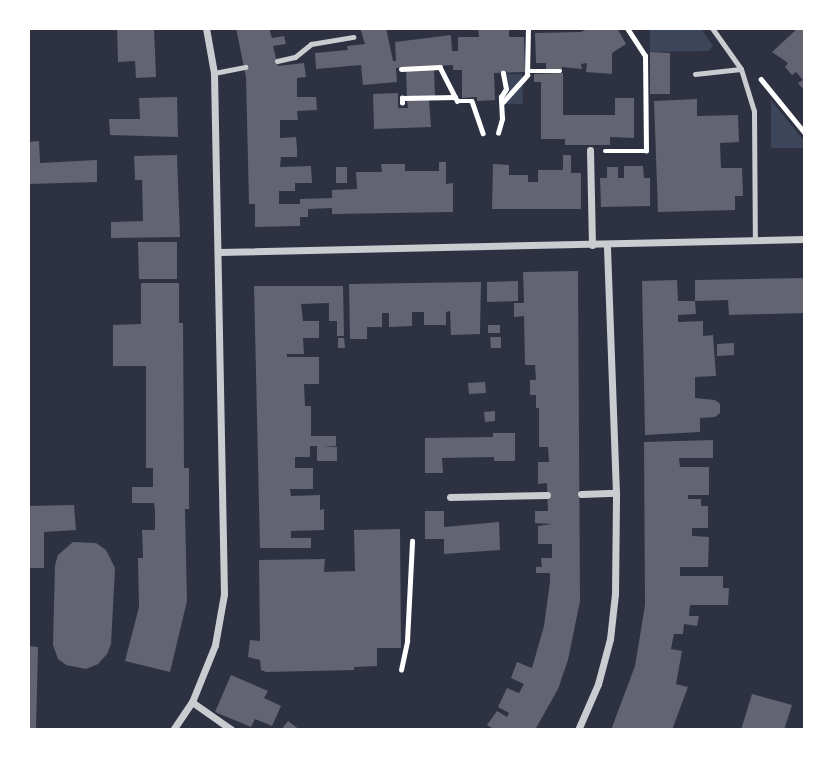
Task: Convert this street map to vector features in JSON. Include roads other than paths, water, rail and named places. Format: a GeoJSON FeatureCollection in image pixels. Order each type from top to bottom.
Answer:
{"type":"FeatureCollection","features":[{"type":"Feature","properties":{"kind":"street"},"geometry":{"type":"LineString","coordinates":[[173,730],[192,702],[215,645],[225,594],[214,73],[206,28]]}},
{"type":"Feature","properties":{"kind":"street"},"geometry":{"type":"LineString","coordinates":[[590,150],[593,245]]}},
{"type":"Feature","properties":{"kind":"street"},"geometry":{"type":"LineString","coordinates":[[219,252],[805,239]]}},
{"type":"Feature","properties":{"kind":"street"},"geometry":{"type":"LineString","coordinates":[[578,730],[598,684],[610,639],[615,594],[616,494],[607,245]]}},
{"type":"Feature","properties":{"kind":"street"},"geometry":{"type":"LineString","coordinates":[[581,494],[616,494]]}},
{"type":"Feature","properties":{"kind":"street"},"geometry":{"type":"LineString","coordinates":[[450,497],[547,495]]}},
{"type":"Feature","properties":{"kind":"street"},"geometry":{"type":"LineString","coordinates":[[192,702],[232,730]]}},
{"type":"Feature","properties":{"kind":"lane"},"geometry":{"type":"LineString","coordinates":[[712,28],[741,69],[754,111],[755,240]]}},
{"type":"Feature","properties":{"kind":"lane"},"geometry":{"type":"LineString","coordinates":[[277,61],[295,57],[311,44],[353,37]]}},
{"type":"Feature","properties":{"kind":"lane"},"geometry":{"type":"LineString","coordinates":[[214,73],[245,67]]}},
{"type":"Feature","properties":{"kind":"lane"},"geometry":{"type":"LineString","coordinates":[[695,75],[741,69]]}}]}
